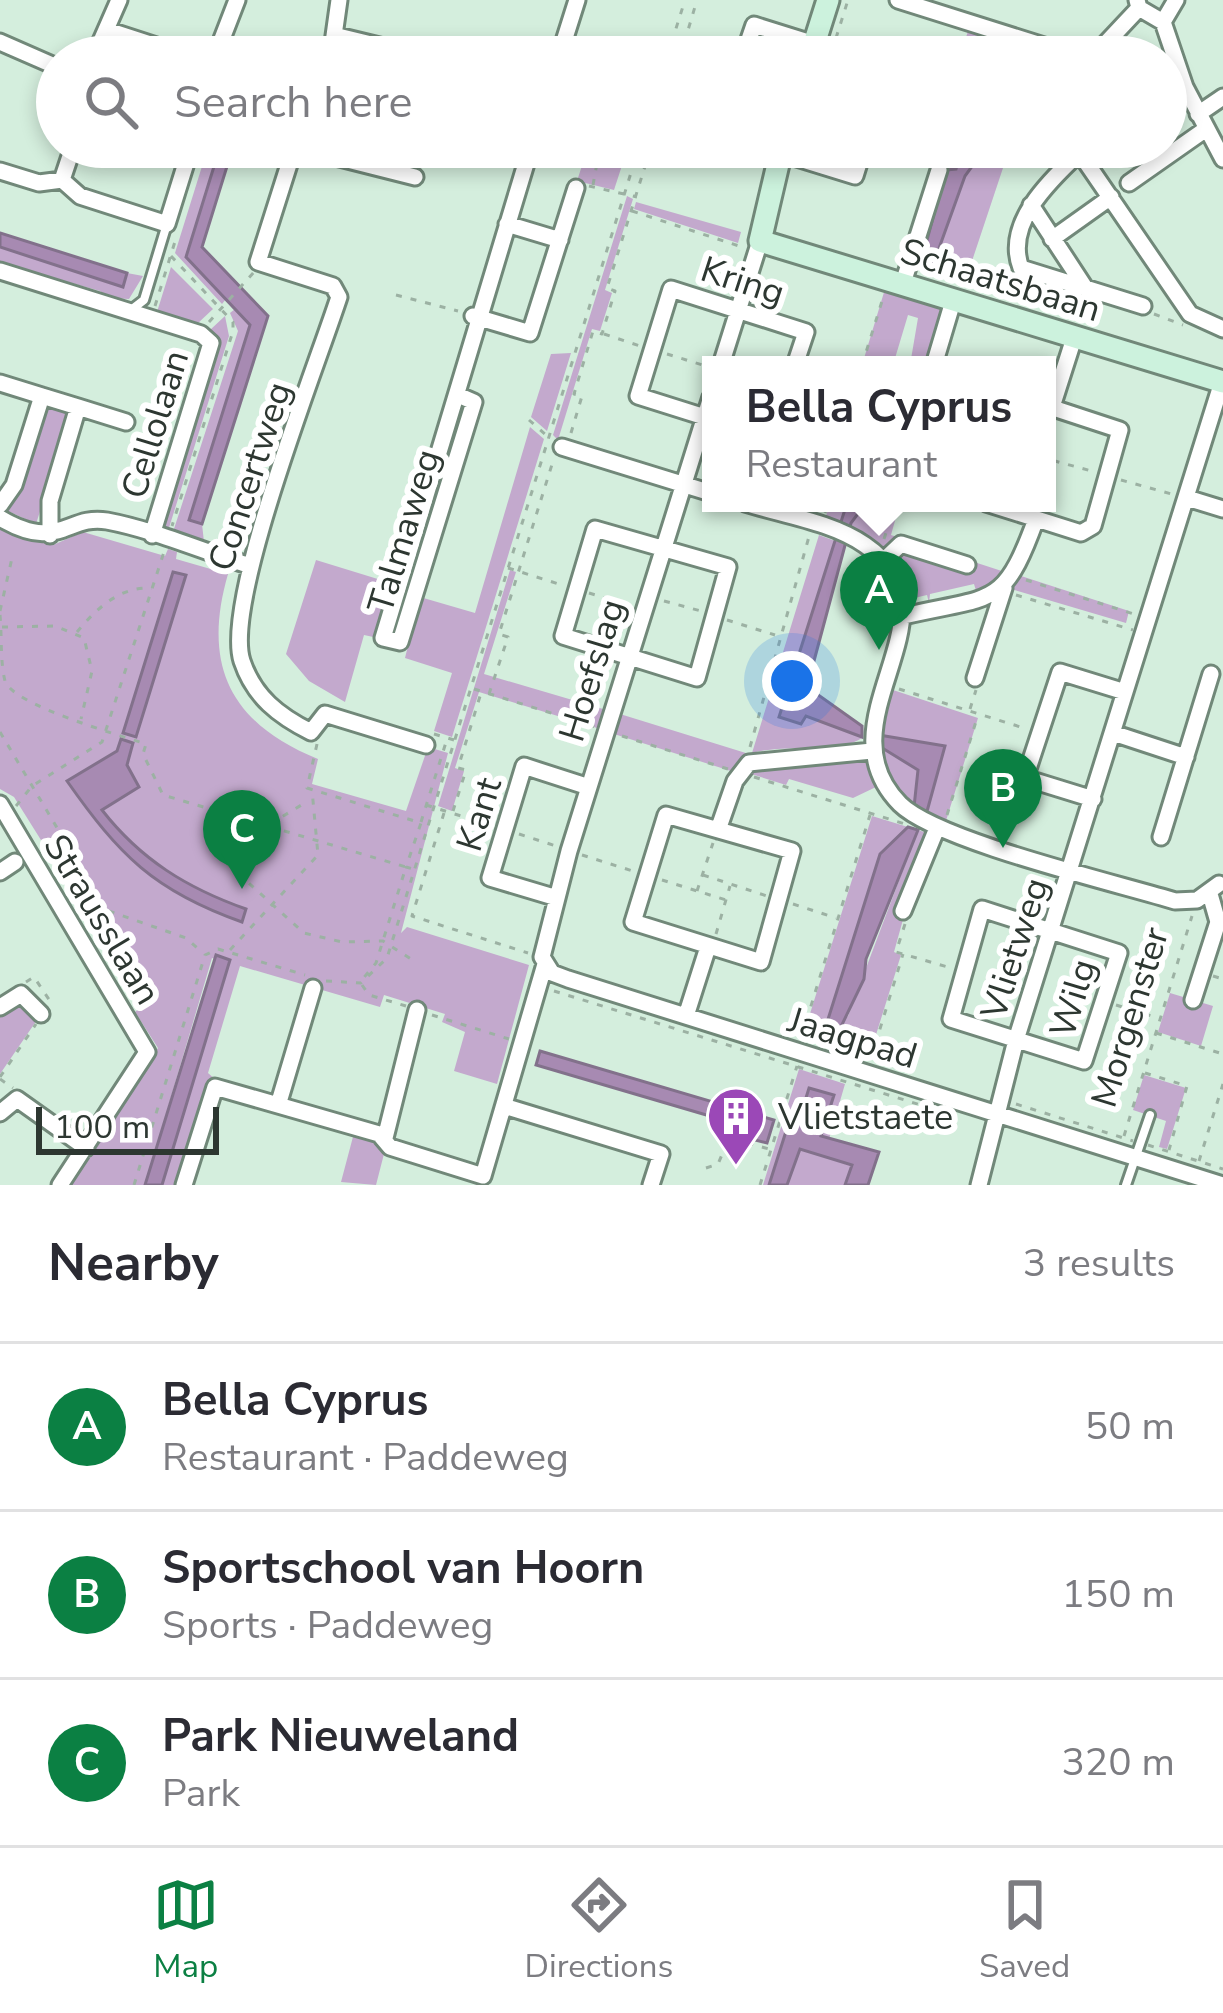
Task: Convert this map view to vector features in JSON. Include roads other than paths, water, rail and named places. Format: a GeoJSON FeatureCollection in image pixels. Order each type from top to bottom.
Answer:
{"type":"FeatureCollection","features":[{"type":"Feature","properties":{"kind":"street"},"geometry":{"type":"LineString","coordinates":[[107,36],[119,0]]}},
{"type":"Feature","properties":{"kind":"street"},"geometry":{"type":"LineString","coordinates":[[222,36],[237,0]]}},
{"type":"Feature","properties":{"kind":"street"},"geometry":{"type":"LineString","coordinates":[[338,36],[333,20],[339,0]]}},
{"type":"Feature","properties":{"kind":"street"},"geometry":{"type":"LineString","coordinates":[[566,36],[577,0]]}},
{"type":"Feature","properties":{"kind":"street"},"geometry":{"type":"LineString","coordinates":[[822,36],[828,0]]}},
{"type":"Feature","properties":{"kind":"street"},"geometry":{"type":"LineString","coordinates":[[898,0],[1015,36]]}},
{"type":"Feature","properties":{"kind":"street"},"geometry":{"type":"LineString","coordinates":[[1163,22],[1176,0]]}},
{"type":"Feature","properties":{"kind":"street"},"geometry":{"type":"LineString","coordinates":[[1111,36],[1138,4],[1163,22],[1168,36]]}},
{"type":"Feature","properties":{"kind":"street"},"geometry":{"type":"LineString","coordinates":[[750,36],[754,25],[783,36]]}},
{"type":"Feature","properties":{"kind":"street"},"geometry":{"type":"LineString","coordinates":[[110,32],[123,36]]}},
{"type":"Feature","properties":{"kind":"street"},"geometry":{"type":"LineString","coordinates":[[0,42],[36,58]]}},
{"type":"Feature","properties":{"kind":"street"},"geometry":{"type":"LineString","coordinates":[[1187,84],[1223,159]]}},
{"type":"Feature","properties":{"kind":"street"},"geometry":{"type":"LineString","coordinates":[[1187,135],[1223,97]]}},
{"type":"Feature","properties":{"kind":"street"},"geometry":{"type":"LineString","coordinates":[[62,180],[66,168]]}},
{"type":"Feature","properties":{"kind":"street"},"geometry":{"type":"LineString","coordinates":[[0,171],[38,183],[62,180],[80,196],[167,224],[184,168]]}},
{"type":"Feature","properties":{"kind":"street","name":"Concertweg"},"geometry":{"type":"LineString","coordinates":[[288,168],[258,262],[333,286],[339,297],[239,605],[242,660],[262,699],[281,717],[311,732],[325,714],[426,745]]}},
{"type":"Feature","properties":{"kind":"street"},"geometry":{"type":"LineString","coordinates":[[380,168],[415,177]]}},
{"type":"Feature","properties":{"kind":"street","name":"Talmaweg"},"geometry":{"type":"LineString","coordinates":[[458,395],[474,402],[400,642],[383,638],[458,395],[475,316],[524,168]]}},
{"type":"Feature","properties":{"kind":"street"},"geometry":{"type":"LineString","coordinates":[[724,356],[770,168]]}},
{"type":"Feature","properties":{"kind":"street"},"geometry":{"type":"LineString","coordinates":[[831,168],[855,176],[857,168]]}},
{"type":"Feature","properties":{"kind":"street"},"geometry":{"type":"LineString","coordinates":[[1062,168],[1030,205],[1015,253],[1021,268],[1143,306]]}},
{"type":"Feature","properties":{"kind":"street"},"geometry":{"type":"LineString","coordinates":[[1090,168],[1190,314],[1223,329]]}},
{"type":"Feature","properties":{"kind":"street"},"geometry":{"type":"LineString","coordinates":[[1129,183],[1147,168]]}},
{"type":"Feature","properties":{"kind":"street"},"geometry":{"type":"LineString","coordinates":[[896,280],[939,170]]}},
{"type":"Feature","properties":{"kind":"street"},"geometry":{"type":"LineString","coordinates":[[475,316],[530,333],[560,240],[584,188]]}},
{"type":"Feature","properties":{"kind":"street"},"geometry":{"type":"LineString","coordinates":[[1052,239],[1112,197]]}},
{"type":"Feature","properties":{"kind":"street"},"geometry":{"type":"LineString","coordinates":[[1030,205],[1086,289]]}},
{"type":"Feature","properties":{"kind":"street"},"geometry":{"type":"LineString","coordinates":[[506,224],[560,240]]}},
{"type":"Feature","properties":{"kind":"street","name":"Schaatsbaan"},"geometry":{"type":"LineString","coordinates":[[752,244],[896,280],[1223,382]]}},
{"type":"Feature","properties":{"kind":"street","name":"Cellolaan"},"geometry":{"type":"LineString","coordinates":[[0,271],[201,334],[211,344],[160,538]]}},
{"type":"Feature","properties":{"kind":"street","name":"Kring"},"geometry":{"type":"LineString","coordinates":[[702,416],[638,396],[671,289],[806,332],[798,356]]}},
{"type":"Feature","properties":{"kind":"street"},"geometry":{"type":"LineString","coordinates":[[937,356],[954,298]]}},
{"type":"Feature","properties":{"kind":"street"},"geometry":{"type":"LineString","coordinates":[[1056,389],[1075,335]]}},
{"type":"Feature","properties":{"kind":"street"},"geometry":{"type":"LineString","coordinates":[[0,382],[126,422]]}},
{"type":"Feature","properties":{"kind":"street","name":"Vlietweg"},"geometry":{"type":"LineString","coordinates":[[980,1185],[1016,1040],[1223,382]]}},
{"type":"Feature","properties":{"kind":"street"},"geometry":{"type":"LineString","coordinates":[[0,505],[14,484],[42,396]]}},
{"type":"Feature","properties":{"kind":"street"},"geometry":{"type":"LineString","coordinates":[[50,535],[50,501],[78,407]]}},
{"type":"Feature","properties":{"kind":"street"},"geometry":{"type":"LineString","coordinates":[[1014,512],[1087,533],[1120,438],[1117,427],[1056,408]]}},
{"type":"Feature","properties":{"kind":"street","name":"Hoefslag"},"geometry":{"type":"LineString","coordinates":[[486,1181],[557,898],[702,434]]}},
{"type":"Feature","properties":{"kind":"street"},"geometry":{"type":"LineString","coordinates":[[557,442],[702,490]]}},
{"type":"Feature","properties":{"kind":"street"},"geometry":{"type":"LineString","coordinates":[[1187,498],[1223,509]]}},
{"type":"Feature","properties":{"kind":"street"},"geometry":{"type":"LineString","coordinates":[[774,512],[844,535],[880,560],[904,616],[872,739],[885,785],[928,823],[1175,901],[1219,884]]}},
{"type":"Feature","properties":{"kind":"street"},"geometry":{"type":"LineString","coordinates":[[0,518],[19,529],[50,535],[92,520],[250,566]]}},
{"type":"Feature","properties":{"kind":"street"},"geometry":{"type":"LineString","coordinates":[[975,678],[1036,519]]}},
{"type":"Feature","properties":{"kind":"street"},"geometry":{"type":"LineString","coordinates":[[595,529],[663,549],[728,568],[697,678],[563,636],[595,529]]}},
{"type":"Feature","properties":{"kind":"street"},"geometry":{"type":"LineString","coordinates":[[880,560],[901,544],[967,565]]}},
{"type":"Feature","properties":{"kind":"street"},"geometry":{"type":"LineString","coordinates":[[904,616],[1009,582]]}},
{"type":"Feature","properties":{"kind":"street"},"geometry":{"type":"LineString","coordinates":[[1093,799],[1025,778],[1060,672],[1125,692]]}},
{"type":"Feature","properties":{"kind":"street"},"geometry":{"type":"LineString","coordinates":[[1161,837],[1211,674]]}},
{"type":"Feature","properties":{"kind":"street"},"geometry":{"type":"LineString","coordinates":[[1113,733],[1186,757]]}},
{"type":"Feature","properties":{"kind":"street"},"geometry":{"type":"LineString","coordinates":[[718,830],[740,772],[758,758],[872,739]]}},
{"type":"Feature","properties":{"kind":"street","name":"Kant"},"geometry":{"type":"LineString","coordinates":[[557,898],[490,878],[504,829],[524,766],[590,787]]}},
{"type":"Feature","properties":{"kind":"street","name":"Strausslaan"},"geometry":{"type":"LineString","coordinates":[[8,806],[147,1052],[60,1185]]}},
{"type":"Feature","properties":{"kind":"street"},"geometry":{"type":"LineString","coordinates":[[666,815],[718,830],[792,851],[761,962],[633,922],[666,815]]}},
{"type":"Feature","properties":{"kind":"street"},"geometry":{"type":"LineString","coordinates":[[903,911],[928,823]]}},
{"type":"Feature","properties":{"kind":"street","name":"Morgenster"},"geometry":{"type":"LineString","coordinates":[[1193,1000],[1218,922],[1219,884]]}},
{"type":"Feature","properties":{"kind":"street"},"geometry":{"type":"LineString","coordinates":[[1016,1040],[951,1018],[982,909],[1051,931]]}},
{"type":"Feature","properties":{"kind":"street","name":"Wilg"},"geometry":{"type":"LineString","coordinates":[[1016,1040],[1084,1061],[1104,1001],[1119,953],[1051,931]]}},
{"type":"Feature","properties":{"kind":"street"},"geometry":{"type":"LineString","coordinates":[[686,1016],[708,946]]}},
{"type":"Feature","properties":{"kind":"street","name":"Jaagpad"},"geometry":{"type":"LineString","coordinates":[[543,961],[568,980],[686,1016],[796,1059],[1000,1114],[1219,1184]]}},
{"type":"Feature","properties":{"kind":"street"},"geometry":{"type":"LineString","coordinates":[[279,1102],[314,988]]}},
{"type":"Feature","properties":{"kind":"street"},"geometry":{"type":"LineString","coordinates":[[0,1007],[21,994],[41,1014]]}},
{"type":"Feature","properties":{"kind":"street"},"geometry":{"type":"LineString","coordinates":[[417,1010],[385,1138],[390,1148],[486,1181]]}},
{"type":"Feature","properties":{"kind":"street"},"geometry":{"type":"LineString","coordinates":[[184,1185],[215,1088],[271,1105],[279,1102],[385,1138]]}},
{"type":"Feature","properties":{"kind":"street"},"geometry":{"type":"LineString","coordinates":[[0,1113],[17,1099],[86,1148]]}},
{"type":"Feature","properties":{"kind":"street"},"geometry":{"type":"LineString","coordinates":[[504,1106],[661,1154],[651,1185]]}},
{"type":"Feature","properties":{"kind":"lane"},"geometry":{"type":"LineString","coordinates":[[130,311],[144,300],[167,224]]}},
{"type":"Feature","properties":{"kind":"lane","name":"Morgenster"},"geometry":{"type":"LineString","coordinates":[[1126,1185],[1150,1115]]}},
{"type":"Feature","properties":{"kind":"place","name":"Bella Cyprus"},"geometry":{"type":"Point","coordinates":[879,650]}},
{"type":"Feature","properties":{"kind":"place","name":"Sportschool van Hoorn"},"geometry":{"type":"Point","coordinates":[1003,848]}},
{"type":"Feature","properties":{"kind":"place","name":"Park Nieuweland"},"geometry":{"type":"Point","coordinates":[242,889]}},
{"type":"Feature","properties":{"kind":"place","name":"Vlietstaete"},"geometry":{"type":"Point","coordinates":[736,1167]}}]}
